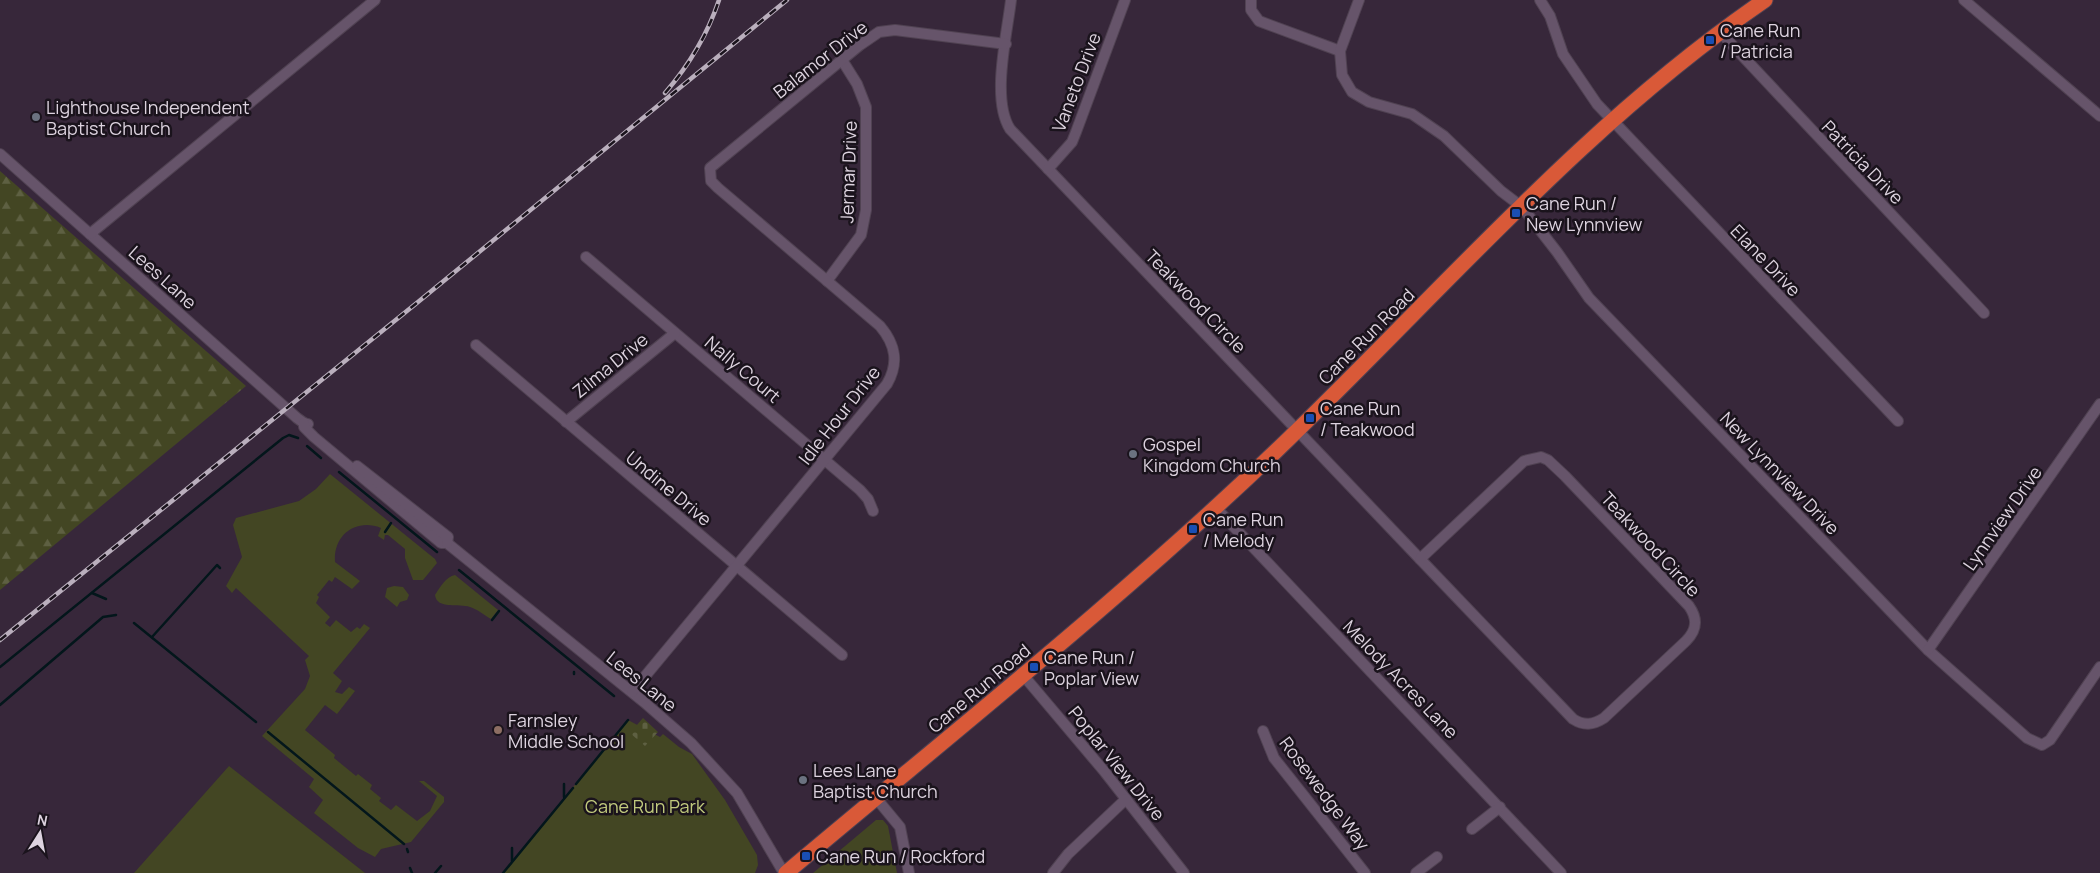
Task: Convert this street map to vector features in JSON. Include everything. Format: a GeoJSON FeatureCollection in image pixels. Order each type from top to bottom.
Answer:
{"type":"FeatureCollection","features":[{"type":"Feature","properties":{"kind":"highway","name":"Cane Run Road"},"geometry":{"type":"LineString","coordinates":[[785,873],[1023,676],[1216,508],[1612,121],[1652,86],[1720,32],[1765,0]]}},
{"type":"Feature","properties":{"kind":"street"},"geometry":{"type":"LineString","coordinates":[[90,234],[375,0]]}},
{"type":"Feature","properties":{"kind":"street","name":"Teakwood Circle"},"geometry":{"type":"LineString","coordinates":[[1011,0],[1000,89],[1003,116],[1010,129],[1420,559],[1573,719],[1585,724],[1598,722],[1604,718],[1686,641],[1694,631],[1695,618],[1689,606],[1565,476],[1548,460],[1541,457],[1524,462],[1420,559]]}},
{"type":"Feature","properties":{"kind":"street","name":"Vaneto Drive"},"geometry":{"type":"LineString","coordinates":[[1048,169],[1072,142],[1124,0]]}},
{"type":"Feature","properties":{"kind":"street"},"geometry":{"type":"LineString","coordinates":[[1251,0],[1251,10],[1259,21],[1340,51],[1359,0]]}},
{"type":"Feature","properties":{"kind":"street","name":"Elane Drive"},"geometry":{"type":"LineString","coordinates":[[1540,0],[1550,16],[1563,54],[1571,68],[1612,121],[1898,421]]}},
{"type":"Feature","properties":{"kind":"street"},"geometry":{"type":"LineString","coordinates":[[1964,0],[2100,116]]}},
{"type":"Feature","properties":{"kind":"street","name":"Balamor Drive"},"geometry":{"type":"LineString","coordinates":[[710,175],[710,168],[715,163],[870,38],[889,30],[1006,44]]}},
{"type":"Feature","properties":{"kind":"street","name":"Patricia Drive"},"geometry":{"type":"LineString","coordinates":[[1720,32],[1984,313]]}},
{"type":"Feature","properties":{"kind":"street","name":"New Lynnview Drive"},"geometry":{"type":"LineString","coordinates":[[1340,51],[1342,75],[1352,92],[1369,102],[1412,114],[1425,122],[1444,136],[1501,192],[1522,207],[1557,252],[1589,298],[1928,650],[1973,692],[2034,743],[2042,745],[2050,740],[2100,667]]}},
{"type":"Feature","properties":{"kind":"street","name":"Jermar Drive"},"geometry":{"type":"LineString","coordinates":[[827,281],[862,235],[866,210],[866,107],[857,84],[842,60]]}},
{"type":"Feature","properties":{"kind":"street","name":"Lees Lane"},"geometry":{"type":"LineString","coordinates":[[0,154],[304,423],[304,427],[314,437],[390,502],[441,543],[447,543],[691,742],[737,793],[785,873]]}},
{"type":"Feature","properties":{"kind":"street","name":"Idle Hour Drive"},"geometry":{"type":"LineString","coordinates":[[632,692],[888,384],[893,375],[895,360],[892,342],[880,326],[718,188],[711,181],[710,175]]}},
{"type":"Feature","properties":{"kind":"street","name":"Nally Court"},"geometry":{"type":"LineString","coordinates":[[586,257],[860,490],[868,499],[873,511]]}},
{"type":"Feature","properties":{"kind":"street","name":"Zilma Drive"},"geometry":{"type":"LineString","coordinates":[[566,422],[675,333]]}},
{"type":"Feature","properties":{"kind":"street","name":"Undine Drive"},"geometry":{"type":"LineString","coordinates":[[476,345],[842,655]]}},
{"type":"Feature","properties":{"kind":"street","name":"Lynnview Drive"},"geometry":{"type":"LineString","coordinates":[[1928,650],[2100,404]]}},
{"type":"Feature","properties":{"kind":"street","name":"Melody Acres Lane"},"geometry":{"type":"LineString","coordinates":[[1216,508],[1561,873]]}},
{"type":"Feature","properties":{"kind":"street","name":"Poplar View Drive"},"geometry":{"type":"LineString","coordinates":[[1023,676],[1126,799],[1184,873]]}},
{"type":"Feature","properties":{"kind":"street","name":"Rosewedge Way"},"geometry":{"type":"LineString","coordinates":[[1263,731],[1274,758],[1365,873]]}},
{"type":"Feature","properties":{"kind":"street"},"geometry":{"type":"LineString","coordinates":[[876,798],[900,827],[909,873]]}},
{"type":"Feature","properties":{"kind":"street"},"geometry":{"type":"LineString","coordinates":[[1053,873],[1068,854],[1126,799]]}},
{"type":"Feature","properties":{"kind":"street"},"geometry":{"type":"LineString","coordinates":[[1472,829],[1500,807]]}},
{"type":"Feature","properties":{"kind":"street"},"geometry":{"type":"LineString","coordinates":[[1416,873],[1437,857]]}},
{"type":"Feature","properties":{"kind":"green space"},"geometry":{"type":"Polygon","coordinates":[[[0,171],[246,386],[0,590],[0,171]]]}},
{"type":"Feature","properties":{"kind":"green space"},"geometry":{"type":"Polygon","coordinates":[[[330,474],[435,559],[437,563],[423,580],[413,580],[405,558],[405,549],[388,535],[385,535],[384,540],[378,536],[381,528],[372,525],[355,527],[342,537],[338,544],[335,552],[335,562],[360,581],[352,589],[335,577],[332,582],[329,580],[317,595],[319,597],[316,603],[330,617],[325,623],[330,627],[336,620],[351,632],[357,627],[360,629],[364,624],[370,628],[333,673],[342,681],[335,692],[342,694],[349,687],[355,691],[337,714],[325,705],[305,730],[335,755],[334,758],[356,776],[358,774],[372,785],[370,789],[381,798],[379,801],[391,810],[396,805],[417,821],[430,811],[437,796],[419,781],[424,781],[444,797],[444,802],[411,842],[381,849],[375,857],[358,848],[314,813],[323,800],[309,787],[314,779],[262,736],[305,689],[310,676],[305,660],[309,656],[236,588],[232,593],[226,586],[242,557],[233,525],[236,518],[299,501],[316,489],[330,474]]]}},
{"type":"Feature","properties":{"kind":"green space"},"geometry":{"type":"Polygon","coordinates":[[[455,575],[498,610],[491,619],[473,608],[444,604],[437,600],[435,595],[441,586],[446,580],[455,575]]]}},
{"type":"Feature","properties":{"kind":"green space"},"geometry":{"type":"Polygon","coordinates":[[[394,586],[403,587],[409,595],[407,600],[400,602],[397,607],[385,597],[387,588],[394,586]]]}},
{"type":"Feature","properties":{"kind":"green space"},"geometry":{"type":"Polygon","coordinates":[[[643,718],[658,732],[645,746],[630,733],[643,718]]]}},
{"type":"Feature","properties":{"kind":"green space","name":"Cane Run Park"},"geometry":{"type":"Polygon","coordinates":[[[628,720],[660,737],[663,734],[679,747],[692,754],[725,800],[757,855],[758,865],[755,873],[503,873],[628,720]]]}},
{"type":"Feature","properties":{"kind":"green space"},"geometry":{"type":"Polygon","coordinates":[[[229,766],[365,873],[134,873],[229,766]]]}},
{"type":"Feature","properties":{"kind":"green space"},"geometry":{"type":"Polygon","coordinates":[[[876,820],[883,820],[888,826],[897,873],[813,873],[876,820]]]}},
{"type":"Feature","properties":{"kind":"waterway"},"geometry":{"type":"LineString","coordinates":[[0,667],[283,438],[289,435],[298,438]]}},
{"type":"Feature","properties":{"kind":"waterway"},"geometry":{"type":"LineString","coordinates":[[307,446],[321,458]]}},
{"type":"Feature","properties":{"kind":"waterway"},"geometry":{"type":"LineString","coordinates":[[339,472],[437,552]]}},
{"type":"Feature","properties":{"kind":"waterway"},"geometry":{"type":"LineString","coordinates":[[385,532],[391,523]]}},
{"type":"Feature","properties":{"kind":"waterway"},"geometry":{"type":"LineString","coordinates":[[152,637],[217,565],[220,568]]}},
{"type":"Feature","properties":{"kind":"waterway"},"geometry":{"type":"LineString","coordinates":[[459,570],[614,696]]}},
{"type":"Feature","properties":{"kind":"waterway"},"geometry":{"type":"LineString","coordinates":[[92,593],[106,599]]}},
{"type":"Feature","properties":{"kind":"waterway"},"geometry":{"type":"LineString","coordinates":[[492,620],[499,611]]}},
{"type":"Feature","properties":{"kind":"waterway"},"geometry":{"type":"LineString","coordinates":[[0,705],[103,617],[116,615]]}},
{"type":"Feature","properties":{"kind":"waterway"},"geometry":{"type":"LineString","coordinates":[[134,623],[256,722]]}},
{"type":"Feature","properties":{"kind":"waterway"},"geometry":{"type":"LineString","coordinates":[[576,784],[628,720]]}},
{"type":"Feature","properties":{"kind":"waterway"},"geometry":{"type":"LineString","coordinates":[[268,732],[404,844]]}},
{"type":"Feature","properties":{"kind":"waterway"},"geometry":{"type":"LineString","coordinates":[[564,784],[564,797]]}},
{"type":"Feature","properties":{"kind":"waterway"},"geometry":{"type":"LineString","coordinates":[[503,873],[573,788]]}},
{"type":"Feature","properties":{"kind":"waterway"},"geometry":{"type":"LineString","coordinates":[[512,848],[512,861]]}},
{"type":"Feature","properties":{"kind":"waterway"},"geometry":{"type":"LineString","coordinates":[[435,873],[441,866]]}},
{"type":"Feature","properties":{"kind":"waterway"},"geometry":{"type":"LineString","coordinates":[[410,868],[412,873]]}},
{"type":"Feature","properties":{"kind":"railway"},"geometry":{"type":"LineString","coordinates":[[665,93],[697,49],[709,26],[719,0]]}},
{"type":"Feature","properties":{"kind":"railway"},"geometry":{"type":"LineString","coordinates":[[0,640],[787,0]]}},
{"type":"Feature","properties":{"kind":"place","name":"Cane Run / Patricia"},"geometry":{"type":"Point","coordinates":[1710,40]}},
{"type":"Feature","properties":{"kind":"place","name":"Lighthouse Independent Baptist Church"},"geometry":{"type":"Point","coordinates":[36,117]}},
{"type":"Feature","properties":{"kind":"place","name":"Cane Run / New Lynnview"},"geometry":{"type":"Point","coordinates":[1516,213]}},
{"type":"Feature","properties":{"kind":"place","name":"Cane Run / Teakwood"},"geometry":{"type":"Point","coordinates":[1310,418]}},
{"type":"Feature","properties":{"kind":"place","name":"Gospel Kingdom Church"},"geometry":{"type":"Point","coordinates":[1133,454]}},
{"type":"Feature","properties":{"kind":"place","name":"Cane Run / Melody"},"geometry":{"type":"Point","coordinates":[1193,529]}},
{"type":"Feature","properties":{"kind":"place","name":"Cane Run / Poplar View"},"geometry":{"type":"Point","coordinates":[1034,667]}},
{"type":"Feature","properties":{"kind":"place","name":"Farnsley Middle School"},"geometry":{"type":"Point","coordinates":[498,730]}},
{"type":"Feature","properties":{"kind":"place","name":"Lees Lane Baptist Church"},"geometry":{"type":"Point","coordinates":[803,780]}},
{"type":"Feature","properties":{"kind":"place","name":"Cane Run / Rockford"},"geometry":{"type":"Point","coordinates":[806,856]}}]}
